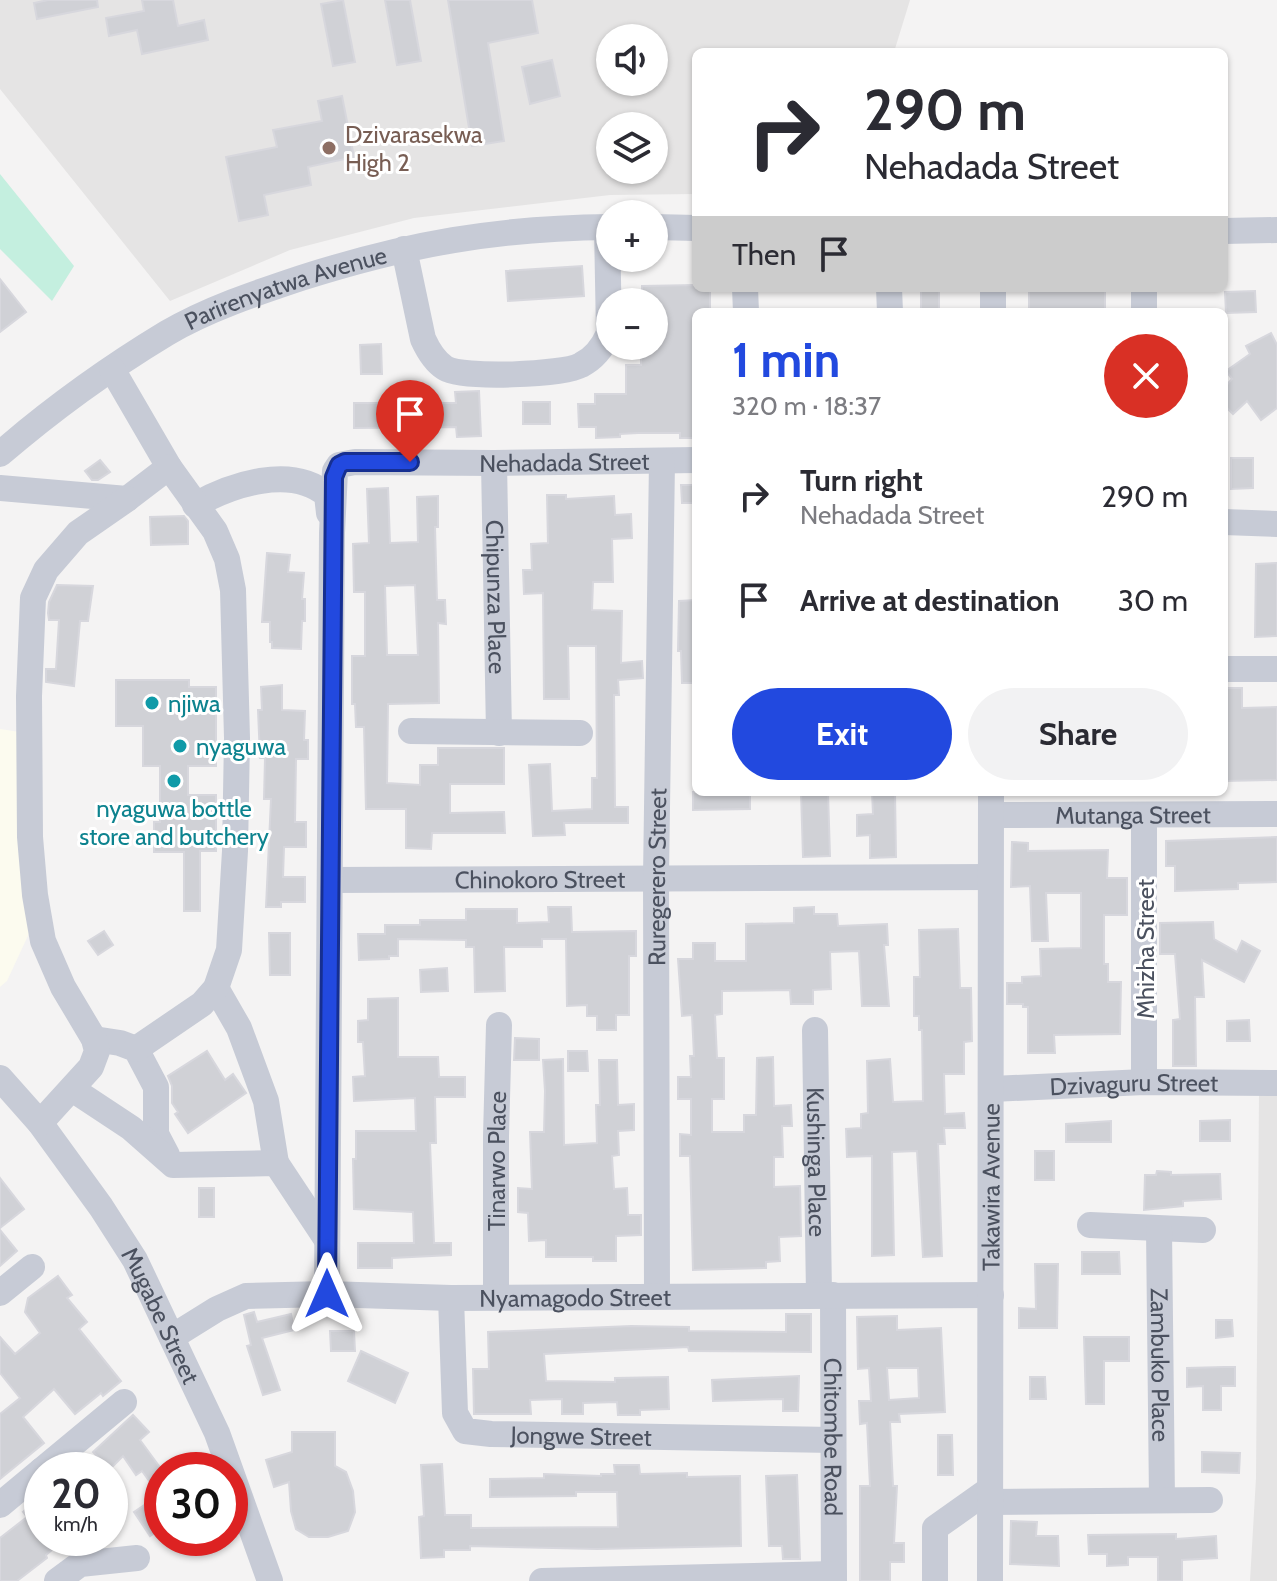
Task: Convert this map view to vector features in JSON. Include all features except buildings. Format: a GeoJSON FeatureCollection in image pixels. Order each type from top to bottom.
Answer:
{"type":"FeatureCollection","features":[{"type":"Feature","properties":{"kind":"street","name":"Parirenyatwa Avenue"},"geometry":{"type":"LineString","coordinates":[[0,454],[112,369],[168,332],[235,302],[326,270],[404,249],[523,229],[596,227]]}},
{"type":"Feature","properties":{"kind":"street"},"geometry":{"type":"LineString","coordinates":[[668,227],[692,228]]}},
{"type":"Feature","properties":{"kind":"street"},"geometry":{"type":"LineString","coordinates":[[1228,231],[1277,230]]}},
{"type":"Feature","properties":{"kind":"street"},"geometry":{"type":"LineString","coordinates":[[404,249],[428,351],[445,368],[472,375],[562,371],[592,359],[603,347],[609,333],[608,272]]}},
{"type":"Feature","properties":{"kind":"street"},"geometry":{"type":"LineString","coordinates":[[112,369],[169,467],[215,531],[227,559],[233,590],[237,738],[229,950],[216,988],[202,1004],[136,1049]]}},
{"type":"Feature","properties":{"kind":"street","name":"Nehadada Street"},"geometry":{"type":"LineString","coordinates":[[332,533],[334,477],[339,465],[355,462],[692,460]]}},
{"type":"Feature","properties":{"kind":"street","name":"Ruregerero Street"},"geometry":{"type":"LineString","coordinates":[[657,1295],[659,1084],[656,877],[662,461]]}},
{"type":"Feature","properties":{"kind":"street","name":"Chipunza Place"},"geometry":{"type":"LineString","coordinates":[[494,463],[499,733]]}},
{"type":"Feature","properties":{"kind":"street"},"geometry":{"type":"LineString","coordinates":[[40,1123],[91,1067],[97,1051],[94,1039],[63,987],[43,941],[35,895],[30,837],[29,696],[33,598],[46,570],[78,533],[169,467]]}},
{"type":"Feature","properties":{"kind":"street"},"geometry":{"type":"LineString","coordinates":[[195,505],[222,490],[248,482],[293,481],[316,485],[327,495],[332,533],[327,1294]]}},
{"type":"Feature","properties":{"kind":"street"},"geometry":{"type":"LineString","coordinates":[[0,488],[127,499]]}},
{"type":"Feature","properties":{"kind":"street"},"geometry":{"type":"LineString","coordinates":[[1228,522],[1277,524]]}},
{"type":"Feature","properties":{"kind":"street"},"geometry":{"type":"LineString","coordinates":[[1228,669],[1277,669]]}},
{"type":"Feature","properties":{"kind":"street"},"geometry":{"type":"LineString","coordinates":[[411,731],[580,733]]}},
{"type":"Feature","properties":{"kind":"street","name":"Mutanga Street"},"geometry":{"type":"LineString","coordinates":[[991,803],[1144,815],[1277,814]]}},
{"type":"Feature","properties":{"kind":"street","name":"Takawira Avenue"},"geometry":{"type":"LineString","coordinates":[[990,1581],[991,803]]}},
{"type":"Feature","properties":{"kind":"street","name":"Mhizha Street"},"geometry":{"type":"LineString","coordinates":[[1144,815],[1144,1082]]}},
{"type":"Feature","properties":{"kind":"street","name":"Chinokoro Street"},"geometry":{"type":"LineString","coordinates":[[330,880],[990,877]]}},
{"type":"Feature","properties":{"kind":"street"},"geometry":{"type":"LineString","coordinates":[[216,988],[239,1028],[266,1101],[276,1163],[327,1240]]}},
{"type":"Feature","properties":{"kind":"street","name":"Tinarwo Place"},"geometry":{"type":"LineString","coordinates":[[496,1297],[499,1025]]}},
{"type":"Feature","properties":{"kind":"street","name":"Kushinga Place"},"geometry":{"type":"LineString","coordinates":[[815,1030],[826,1295]]}},
{"type":"Feature","properties":{"kind":"street"},"geometry":{"type":"LineString","coordinates":[[94,1039],[136,1049],[156,1087],[156,1134],[173,1165]]}},
{"type":"Feature","properties":{"kind":"street","name":"Mugabe Street"},"geometry":{"type":"LineString","coordinates":[[0,1078],[40,1123],[135,1260],[217,1433],[270,1581]]}},
{"type":"Feature","properties":{"kind":"street","name":"Dzivaguru Street"},"geometry":{"type":"LineString","coordinates":[[992,1089],[1144,1082],[1277,1083]]}},
{"type":"Feature","properties":{"kind":"street"},"geometry":{"type":"LineString","coordinates":[[72,1089],[131,1128],[173,1165],[276,1163]]}},
{"type":"Feature","properties":{"kind":"street"},"geometry":{"type":"LineString","coordinates":[[1090,1225],[1203,1230]]}},
{"type":"Feature","properties":{"kind":"street","name":"Zambuko Place"},"geometry":{"type":"LineString","coordinates":[[1159,1229],[1162,1500]]}},
{"type":"Feature","properties":{"kind":"street"},"geometry":{"type":"LineString","coordinates":[[0,1293],[32,1267]]}},
{"type":"Feature","properties":{"kind":"street","name":"Chitombe Road"},"geometry":{"type":"LineString","coordinates":[[826,1295],[833,1440],[834,1577]]}},
{"type":"Feature","properties":{"kind":"street","name":"Nyamagodo Street"},"geometry":{"type":"LineString","coordinates":[[172,1337],[235,1299],[246,1296],[991,1295]]}},
{"type":"Feature","properties":{"kind":"street","name":"Jongwe Street"},"geometry":{"type":"LineString","coordinates":[[451,1298],[455,1413],[465,1431],[833,1440]]}},
{"type":"Feature","properties":{"kind":"street"},"geometry":{"type":"LineString","coordinates":[[64,1452],[124,1402]]}},
{"type":"Feature","properties":{"kind":"street"},"geometry":{"type":"LineString","coordinates":[[0,1505],[24,1485]]}},
{"type":"Feature","properties":{"kind":"street"},"geometry":{"type":"LineString","coordinates":[[935,1581],[935,1528],[990,1495],[1210,1500]]}},
{"type":"Feature","properties":{"kind":"street"},"geometry":{"type":"LineString","coordinates":[[57,1581],[80,1564],[137,1558]]}},
{"type":"Feature","properties":{"kind":"street"},"geometry":{"type":"LineString","coordinates":[[542,1581],[834,1577]]}},
{"type":"Feature","properties":{"kind":"shaded area","name":"Dzivarasekwa High 2"},"geometry":{"type":"Polygon","coordinates":[[[0,0],[910,0],[895,48],[692,48],[692,194],[610,195],[414,218],[290,250],[170,301],[0,89],[0,0]]]}},
{"type":"Feature","properties":{"kind":"shaded area"},"geometry":{"type":"Polygon","coordinates":[[[0,729],[20,732],[32,927],[7,981],[0,987],[0,729]]]}},
{"type":"Feature","properties":{"kind":"shaded area"},"geometry":{"type":"Polygon","coordinates":[[[1259,1094],[1277,1095],[1277,1581],[1250,1581],[1256,1478],[1259,1094]]]}},
{"type":"Feature","properties":{"kind":"green space"},"geometry":{"type":"Polygon","coordinates":[[[0,174],[74,266],[52,301],[0,249],[0,174]]]}},
{"type":"Feature","properties":{"kind":"place","name":"Dzivarasekwa High 2"},"geometry":{"type":"Point","coordinates":[329,148]}},
{"type":"Feature","properties":{"kind":"place","name":"njiwa"},"geometry":{"type":"Point","coordinates":[152,703]}},
{"type":"Feature","properties":{"kind":"place","name":"nyaguwa"},"geometry":{"type":"Point","coordinates":[180,746]}},
{"type":"Feature","properties":{"kind":"place","name":"nyaguwa bottle store and butchery"},"geometry":{"type":"Point","coordinates":[174,781]}},
{"type":"Feature","properties":{"kind":"route"},"geometry":{"type":"LineString","coordinates":[[327,1294],[334,477],[339,465],[345,462],[410,462]]}}]}
